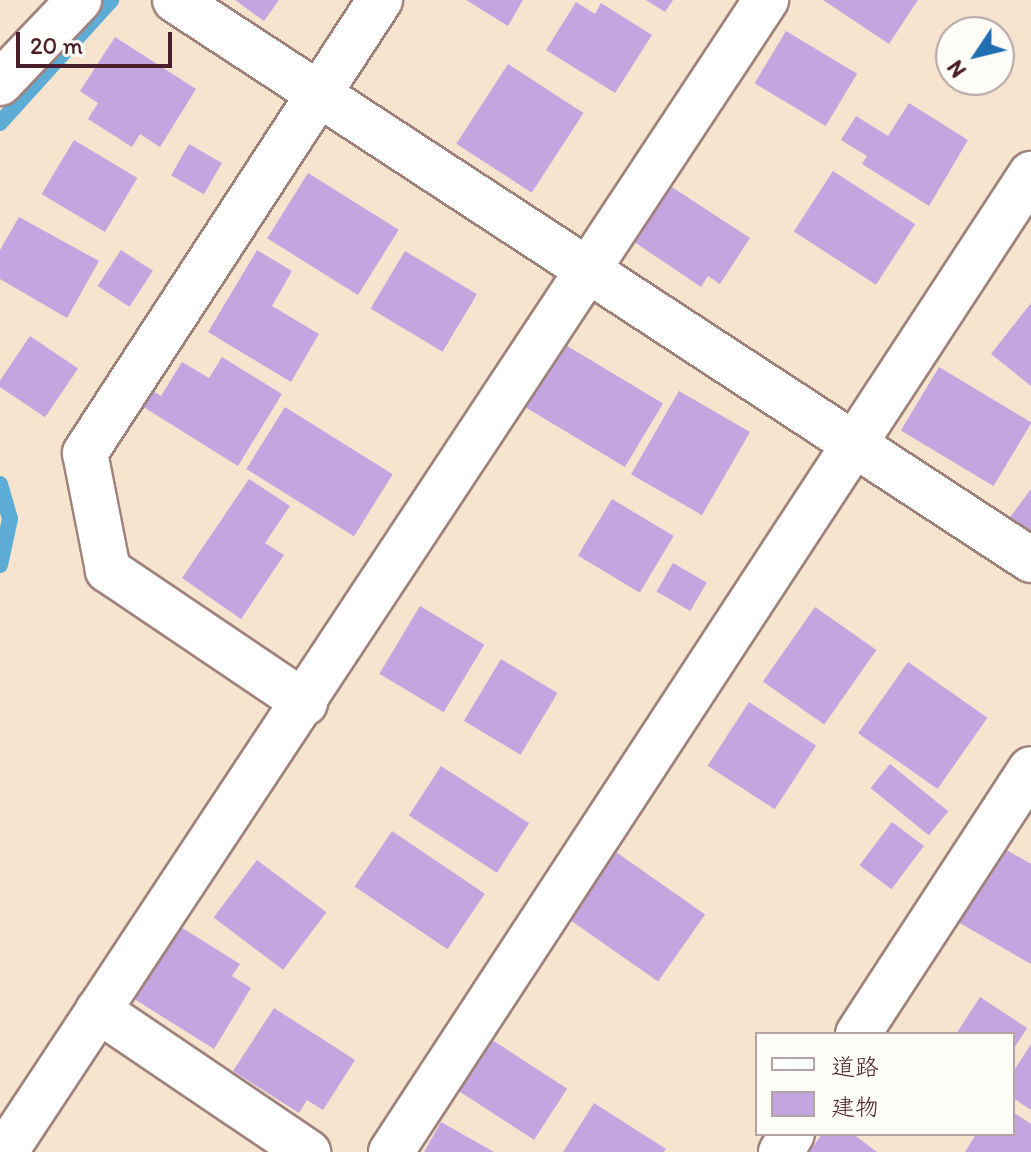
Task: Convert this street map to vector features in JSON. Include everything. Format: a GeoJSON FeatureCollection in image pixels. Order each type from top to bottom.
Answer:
{"type":"FeatureCollection","features":[{"type":"Feature","properties":{"kind":"street"},"geometry":{"type":"LineString","coordinates":[[0,83],[79,0]]}},
{"type":"Feature","properties":{"kind":"street"},"geometry":{"type":"LineString","coordinates":[[175,0],[1031,560]]}},
{"type":"Feature","properties":{"kind":"street"},"geometry":{"type":"LineString","coordinates":[[305,703],[108,570],[85,453],[380,0]]}},
{"type":"Feature","properties":{"kind":"street"},"geometry":{"type":"LineString","coordinates":[[5,1152],[305,703],[766,0]]}},
{"type":"Feature","properties":{"kind":"street"},"geometry":{"type":"LineString","coordinates":[[391,1152],[1031,174]]}},
{"type":"Feature","properties":{"kind":"street"},"geometry":{"type":"LineString","coordinates":[[859,1032],[1031,769]]}},
{"type":"Feature","properties":{"kind":"street"},"geometry":{"type":"LineString","coordinates":[[98,1010],[308,1152]]}},
{"type":"Feature","properties":{"kind":"building"},"geometry":{"type":"Polygon","coordinates":[[[235,0],[279,0],[264,21],[235,0]]]}},
{"type":"Feature","properties":{"kind":"building"},"geometry":{"type":"Polygon","coordinates":[[[466,0],[523,0],[508,26],[466,0]]]}},
{"type":"Feature","properties":{"kind":"building"},"geometry":{"type":"Polygon","coordinates":[[[646,0],[673,0],[665,12],[646,0]]]}},
{"type":"Feature","properties":{"kind":"building"},"geometry":{"type":"Polygon","coordinates":[[[823,0],[918,0],[889,44],[823,0]]]}},
{"type":"Feature","properties":{"kind":"building"},"geometry":{"type":"Polygon","coordinates":[[[576,2],[595,14],[601,3],[652,35],[615,93],[546,50],[576,2]]]}},
{"type":"Feature","properties":{"kind":"building"},"geometry":{"type":"Polygon","coordinates":[[[786,31],[857,74],[826,126],[755,83],[786,31]]]}},
{"type":"Feature","properties":{"kind":"building"},"geometry":{"type":"Polygon","coordinates":[[[115,37],[196,89],[160,147],[140,134],[132,147],[88,119],[98,103],[80,91],[115,37]]]}},
{"type":"Feature","properties":{"kind":"building"},"geometry":{"type":"Polygon","coordinates":[[[508,64],[583,113],[532,193],[456,144],[508,64]]]}},
{"type":"Feature","properties":{"kind":"building"},"geometry":{"type":"Polygon","coordinates":[[[909,103],[968,140],[929,206],[862,164],[867,156],[841,140],[856,116],[888,136],[909,103]]]}},
{"type":"Feature","properties":{"kind":"building"},"geometry":{"type":"Polygon","coordinates":[[[74,140],[137,178],[105,232],[42,194],[74,140]]]}},
{"type":"Feature","properties":{"kind":"building"},"geometry":{"type":"Polygon","coordinates":[[[189,144],[222,163],[204,194],[171,175],[189,144]]]}},
{"type":"Feature","properties":{"kind":"building"},"geometry":{"type":"Polygon","coordinates":[[[833,171],[915,224],[876,285],[794,231],[833,171]]]}},
{"type":"Feature","properties":{"kind":"building"},"geometry":{"type":"Polygon","coordinates":[[[308,173],[399,230],[358,295],[267,238],[308,173]]]}},
{"type":"Feature","properties":{"kind":"building"},"geometry":{"type":"Polygon","coordinates":[[[658,178],[750,238],[720,284],[708,276],[701,287],[621,233],[658,178]]]}},
{"type":"Feature","properties":{"kind":"building"},"geometry":{"type":"Polygon","coordinates":[[[19,217],[99,261],[67,318],[0,279],[0,250],[19,217]]]}},
{"type":"Feature","properties":{"kind":"building"},"geometry":{"type":"Polygon","coordinates":[[[121,250],[153,271],[129,307],[98,286],[121,250]]]}},
{"type":"Feature","properties":{"kind":"building"},"geometry":{"type":"Polygon","coordinates":[[[257,250],[292,271],[272,306],[319,334],[291,382],[208,332],[257,250]]]}},
{"type":"Feature","properties":{"kind":"building"},"geometry":{"type":"Polygon","coordinates":[[[405,251],[477,294],[442,352],[370,308],[405,251]]]}},
{"type":"Feature","properties":{"kind":"building"},"geometry":{"type":"Polygon","coordinates":[[[1031,303],[1031,386],[991,354],[1031,303]]]}},
{"type":"Feature","properties":{"kind":"building"},"geometry":{"type":"Polygon","coordinates":[[[549,335],[663,404],[625,467],[511,398],[549,335]]]}},
{"type":"Feature","properties":{"kind":"building"},"geometry":{"type":"Polygon","coordinates":[[[30,336],[78,368],[45,417],[0,387],[0,380],[30,336]]]}},
{"type":"Feature","properties":{"kind":"building"},"geometry":{"type":"Polygon","coordinates":[[[222,357],[282,394],[238,466],[129,398],[139,382],[161,396],[182,362],[209,378],[222,357]]]}},
{"type":"Feature","properties":{"kind":"building"},"geometry":{"type":"Polygon","coordinates":[[[939,367],[1031,422],[993,486],[901,430],[939,367]]]}},
{"type":"Feature","properties":{"kind":"building"},"geometry":{"type":"Polygon","coordinates":[[[679,391],[750,432],[702,515],[631,474],[679,391]]]}},
{"type":"Feature","properties":{"kind":"building"},"geometry":{"type":"Polygon","coordinates":[[[285,407],[393,474],[354,536],[246,469],[285,407]]]}},
{"type":"Feature","properties":{"kind":"building"},"geometry":{"type":"Polygon","coordinates":[[[249,479],[290,506],[265,543],[284,555],[241,619],[182,578],[249,479]]]}},
{"type":"Feature","properties":{"kind":"building"},"geometry":{"type":"Polygon","coordinates":[[[1031,489],[1031,536],[1008,520],[1031,489]]]}},
{"type":"Feature","properties":{"kind":"building"},"geometry":{"type":"Polygon","coordinates":[[[612,499],[674,536],[640,593],[578,556],[612,499]]]}},
{"type":"Feature","properties":{"kind":"building"},"geometry":{"type":"Polygon","coordinates":[[[673,563],[707,582],[690,611],[656,592],[673,563]]]}},
{"type":"Feature","properties":{"kind":"building"},"geometry":{"type":"Polygon","coordinates":[[[420,606],[484,645],[444,712],[379,674],[420,606]]]}},
{"type":"Feature","properties":{"kind":"building"},"geometry":{"type":"Polygon","coordinates":[[[815,607],[876,650],[824,725],[763,682],[815,607]]]}},
{"type":"Feature","properties":{"kind":"building"},"geometry":{"type":"Polygon","coordinates":[[[501,659],[558,693],[520,755],[464,721],[501,659]]]}},
{"type":"Feature","properties":{"kind":"building"},"geometry":{"type":"Polygon","coordinates":[[[908,662],[987,718],[938,789],[858,733],[908,662]]]}},
{"type":"Feature","properties":{"kind":"building"},"geometry":{"type":"Polygon","coordinates":[[[749,702],[816,746],[775,809],[708,766],[749,702]]]}},
{"type":"Feature","properties":{"kind":"building"},"geometry":{"type":"Polygon","coordinates":[[[890,764],[948,811],[929,835],[870,788],[890,764]]]}},
{"type":"Feature","properties":{"kind":"building"},"geometry":{"type":"Polygon","coordinates":[[[441,766],[529,823],[497,873],[409,815],[441,766]]]}},
{"type":"Feature","properties":{"kind":"building"},"geometry":{"type":"Polygon","coordinates":[[[892,822],[924,846],[891,889],[860,865],[892,822]]]}},
{"type":"Feature","properties":{"kind":"building"},"geometry":{"type":"Polygon","coordinates":[[[392,831],[485,894],[447,949],[355,887],[392,831]]]}},
{"type":"Feature","properties":{"kind":"building"},"geometry":{"type":"Polygon","coordinates":[[[993,842],[1031,864],[1031,964],[951,918],[993,842]]]}},
{"type":"Feature","properties":{"kind":"building"},"geometry":{"type":"Polygon","coordinates":[[[606,845],[705,914],[658,982],[559,912],[606,845]]]}},
{"type":"Feature","properties":{"kind":"building"},"geometry":{"type":"Polygon","coordinates":[[[257,860],[326,912],[283,970],[214,918],[257,860]]]}},
{"type":"Feature","properties":{"kind":"building"},"geometry":{"type":"Polygon","coordinates":[[[176,924],[240,964],[232,976],[251,988],[214,1049],[131,997],[176,924]]]}},
{"type":"Feature","properties":{"kind":"building"},"geometry":{"type":"Polygon","coordinates":[[[980,997],[1027,1028],[1015,1047],[1015,1032],[957,1032],[980,997]]]}},
{"type":"Feature","properties":{"kind":"building"},"geometry":{"type":"Polygon","coordinates":[[[274,1008],[355,1060],[323,1110],[307,1100],[299,1113],[233,1071],[274,1008]]]}},
{"type":"Feature","properties":{"kind":"building"},"geometry":{"type":"Polygon","coordinates":[[[480,1032],[567,1089],[534,1140],[447,1083],[480,1032]]]}},
{"type":"Feature","properties":{"kind":"building"},"geometry":{"type":"Polygon","coordinates":[[[1031,1044],[1031,1110],[1015,1099],[1015,1069],[1031,1044]]]}},
{"type":"Feature","properties":{"kind":"building"},"geometry":{"type":"Polygon","coordinates":[[[594,1103],[666,1149],[664,1152],[563,1152],[594,1103]]]}},
{"type":"Feature","properties":{"kind":"building"},"geometry":{"type":"Polygon","coordinates":[[[1015,1113],[1031,1124],[1031,1152],[965,1152],[975,1136],[1015,1136],[1015,1113]]]}},
{"type":"Feature","properties":{"kind":"building"},"geometry":{"type":"Polygon","coordinates":[[[441,1122],[494,1152],[424,1152],[441,1122]]]}},
{"type":"Feature","properties":{"kind":"building"},"geometry":{"type":"Polygon","coordinates":[[[821,1136],[856,1136],[877,1152],[809,1152],[821,1136]]]}},
{"type":"Feature","properties":{"kind":"waterway"},"geometry":{"type":"LineString","coordinates":[[0,123],[111,0]]}},
{"type":"Feature","properties":{"kind":"waterway"},"geometry":{"type":"LineString","coordinates":[[0,484],[10,519],[0,565]]}}]}
